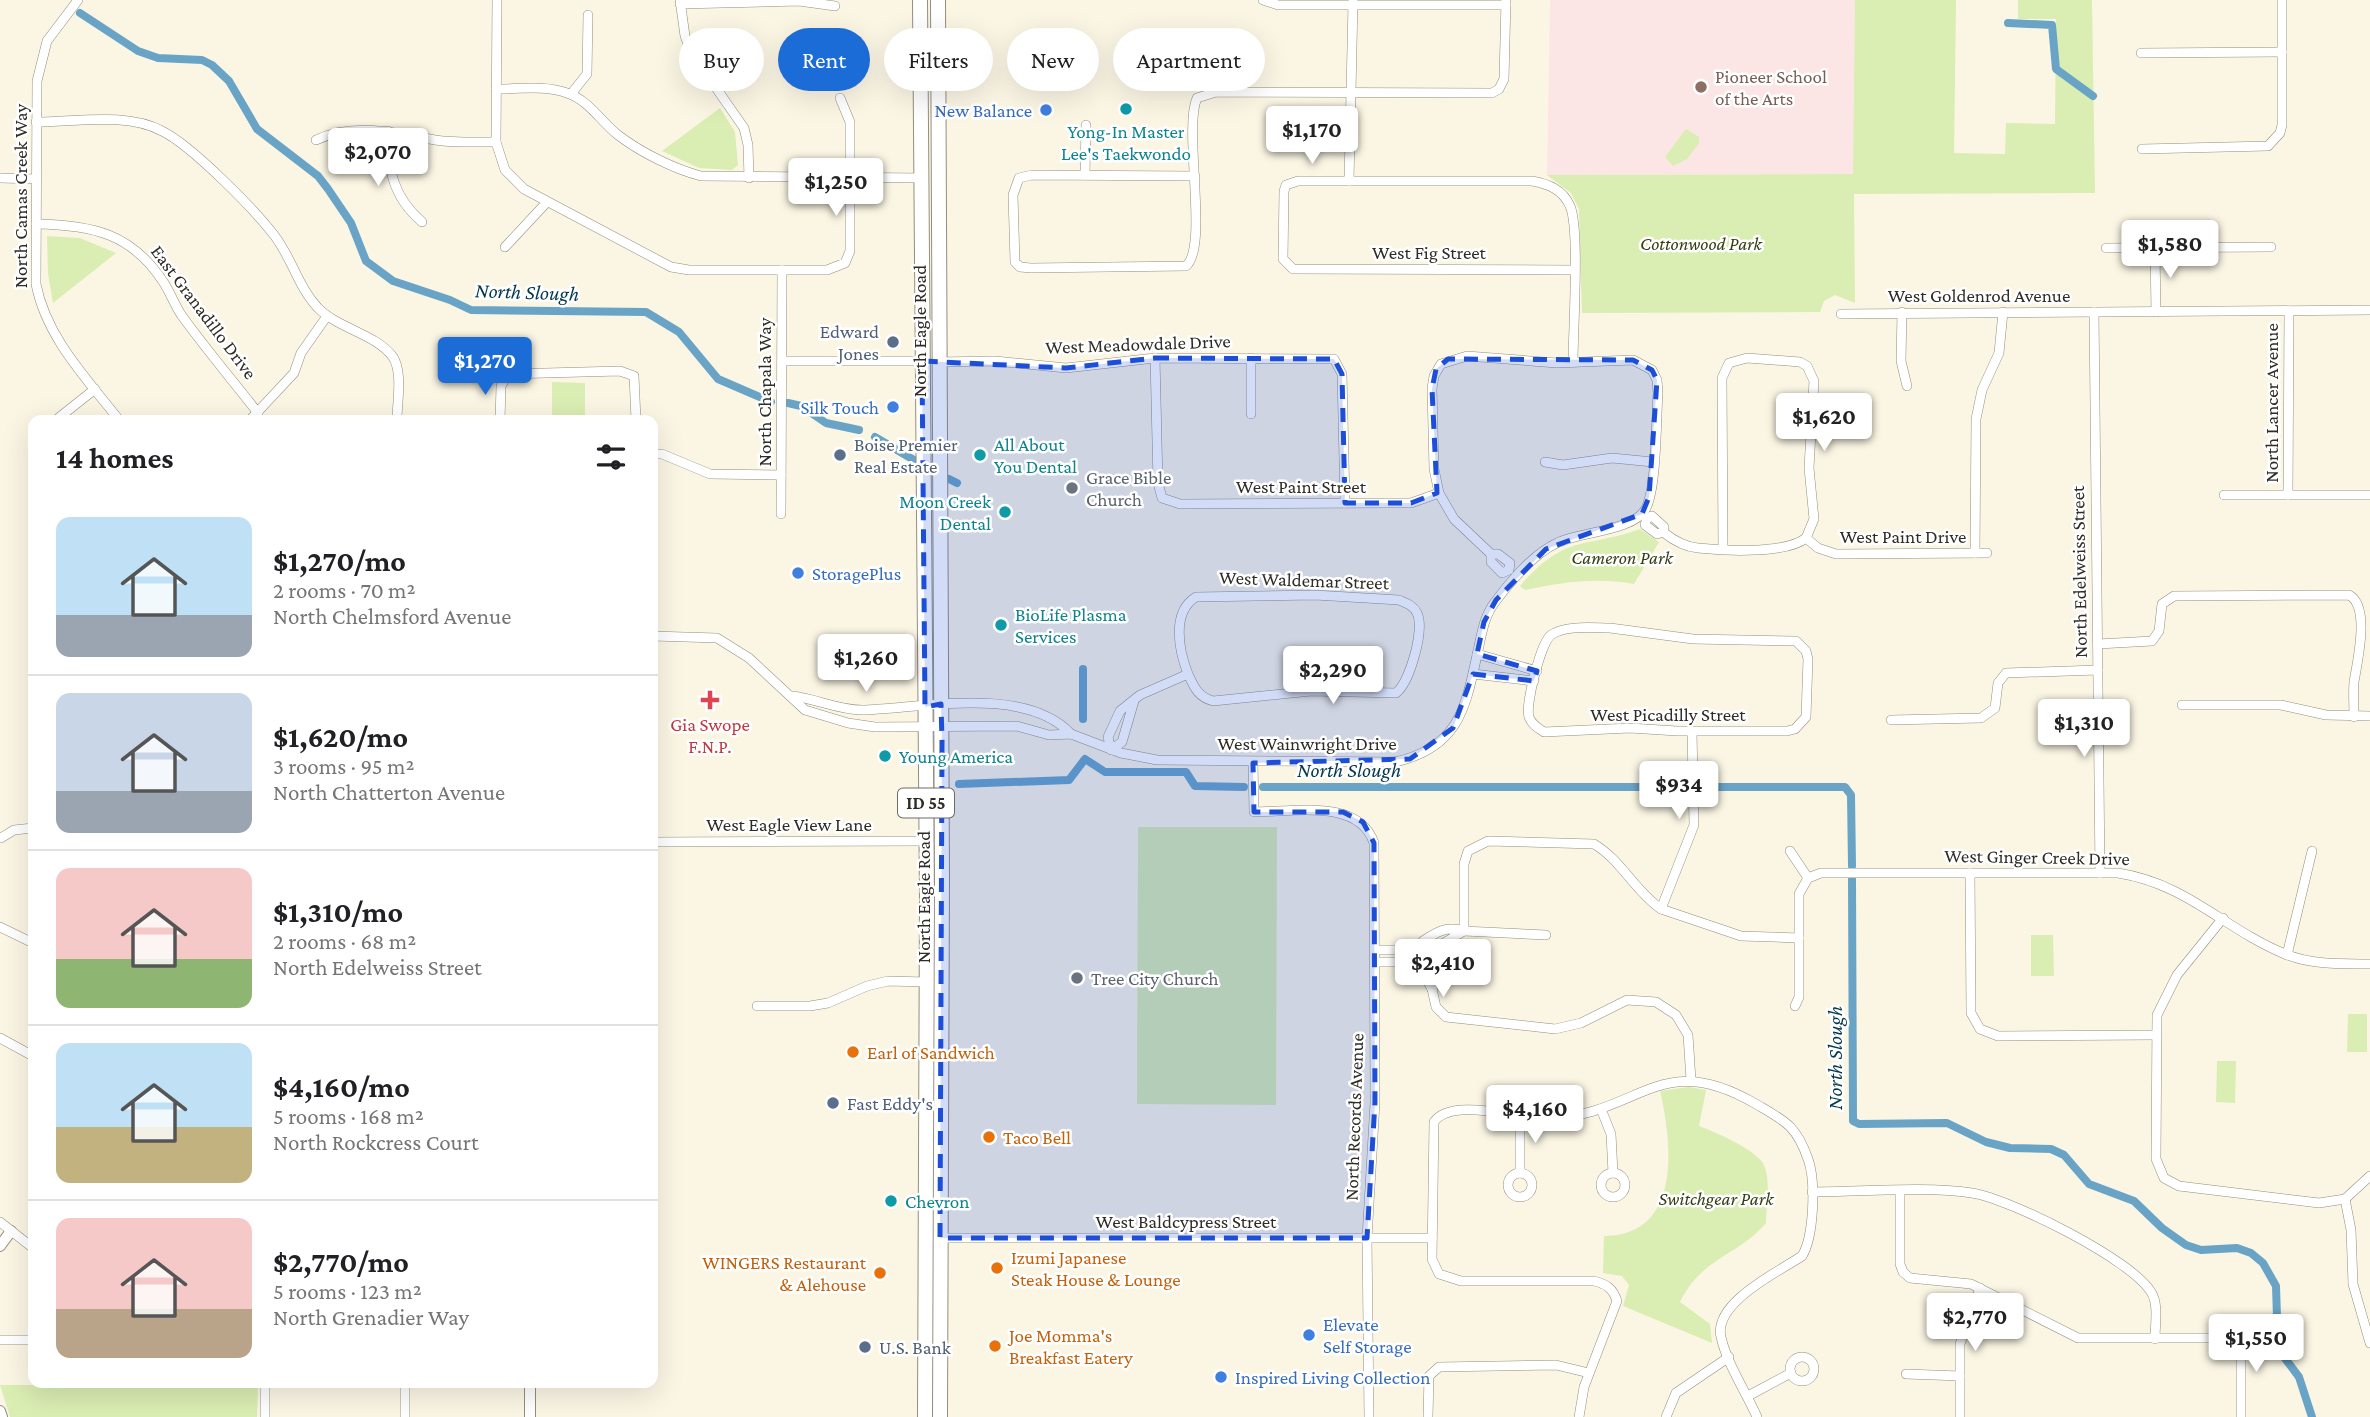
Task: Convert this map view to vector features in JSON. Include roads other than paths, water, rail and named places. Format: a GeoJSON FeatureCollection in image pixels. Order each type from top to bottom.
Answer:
{"type":"FeatureCollection","features":[{"type":"Feature","properties":{"kind":"highway","name":"North Eagle Road"},"geometry":{"type":"LineString","coordinates":[[920,0],[926,1089],[932,1115],[932,1239],[940,1417]]}},
{"type":"Feature","properties":{"kind":"highway","name":"North Eagle Road"},"geometry":{"type":"LineString","coordinates":[[925,1417],[932,1239],[942,725],[938,390],[938,0]]}},
{"type":"Feature","properties":{"kind":"highway"},"geometry":{"type":"LineString","coordinates":[[923,331],[938,362]]}},
{"type":"Feature","properties":{"kind":"highway"},"geometry":{"type":"LineString","coordinates":[[922,361],[929,368],[938,390]]}},
{"type":"Feature","properties":{"kind":"street","name":"North Camas Creek Way"},"geometry":{"type":"LineString","coordinates":[[78,0],[47,41],[37,81],[36,284],[40,305],[50,328],[115,415]]}},
{"type":"Feature","properties":{"kind":"street"},"geometry":{"type":"LineString","coordinates":[[497,0],[496,142],[500,160],[511,178],[547,202],[671,267],[827,270],[845,263],[850,251],[850,122],[840,98]]}},
{"type":"Feature","properties":{"kind":"street"},"geometry":{"type":"LineString","coordinates":[[1195,176],[1085,175],[1019,178],[1013,195],[1014,256],[1017,266],[1182,267],[1189,264],[1194,247],[1195,176],[1194,111],[1198,98],[1216,93],[1483,93],[1499,89],[1505,74],[1506,3],[1278,5],[1263,0]]}},
{"type":"Feature","properties":{"kind":"street"},"geometry":{"type":"LineString","coordinates":[[2142,149],[2268,146],[2275,141],[2282,125],[2282,0]]}},
{"type":"Feature","properties":{"kind":"street"},"geometry":{"type":"LineString","coordinates":[[748,178],[748,145],[744,128],[691,52],[685,36],[680,2],[799,1],[835,6]]}},
{"type":"Feature","properties":{"kind":"street"},"geometry":{"type":"LineString","coordinates":[[1353,3],[1349,181],[1532,181],[1550,185],[1560,192],[1572,209],[1573,362]]}},
{"type":"Feature","properties":{"kind":"street"},"geometry":{"type":"LineString","coordinates":[[571,94],[587,74],[588,15]]}},
{"type":"Feature","properties":{"kind":"street"},"geometry":{"type":"LineString","coordinates":[[2141,53],[2282,52]]}},
{"type":"Feature","properties":{"kind":"street"},"geometry":{"type":"LineString","coordinates":[[496,89],[544,89],[571,94],[591,107],[621,137],[675,167],[711,178],[923,178]]}},
{"type":"Feature","properties":{"kind":"street"},"geometry":{"type":"LineString","coordinates":[[36,122],[139,124],[160,129],[183,142],[275,236],[304,290],[327,316],[379,345],[393,358],[398,371],[397,415]]}},
{"type":"Feature","properties":{"kind":"street"},"geometry":{"type":"LineString","coordinates":[[1085,175],[1086,125]]}},
{"type":"Feature","properties":{"kind":"street"},"geometry":{"type":"LineString","coordinates":[[316,140],[338,131],[388,131],[451,142],[496,142]]}},
{"type":"Feature","properties":{"kind":"street"},"geometry":{"type":"LineString","coordinates":[[388,131],[390,178],[409,211],[422,222]]}},
{"type":"Feature","properties":{"kind":"street"},"geometry":{"type":"LineString","coordinates":[[0,178],[36,179]]}},
{"type":"Feature","properties":{"kind":"street","name":"West Fig Street"},"geometry":{"type":"LineString","coordinates":[[1349,181],[1298,181],[1286,185],[1282,248],[1286,265],[1302,270],[1574,270]]}},
{"type":"Feature","properties":{"kind":"street"},"geometry":{"type":"LineString","coordinates":[[505,247],[547,202]]}},
{"type":"Feature","properties":{"kind":"street","name":"East Granadillo Drive"},"geometry":{"type":"LineString","coordinates":[[36,224],[72,224],[95,229],[137,251],[166,286],[174,305],[195,334],[258,413]]}},
{"type":"Feature","properties":{"kind":"street"},"geometry":{"type":"LineString","coordinates":[[2106,248],[2271,247]]}},
{"type":"Feature","properties":{"kind":"street"},"geometry":{"type":"LineString","coordinates":[[2155,248],[2156,312]]}},
{"type":"Feature","properties":{"kind":"street","name":"North Chapala Way"},"geometry":{"type":"LineString","coordinates":[[781,514],[782,270]]}},
{"type":"Feature","properties":{"kind":"street","name":"West Goldenrod Avenue"},"geometry":{"type":"LineString","coordinates":[[1841,314],[2370,310]]}},
{"type":"Feature","properties":{"kind":"street","name":"North Lancer Avenue"},"geometry":{"type":"LineString","coordinates":[[2288,495],[2289,311]]}},
{"type":"Feature","properties":{"kind":"street"},"geometry":{"type":"LineString","coordinates":[[1902,312],[1901,361],[1907,386]]}},
{"type":"Feature","properties":{"kind":"street"},"geometry":{"type":"LineString","coordinates":[[1975,553],[1976,419],[1982,390],[1998,353],[2003,312]]}},
{"type":"Feature","properties":{"kind":"street","name":"North Edelweiss Street"},"geometry":{"type":"LineString","coordinates":[[2094,312],[2100,873]]}},
{"type":"Feature","properties":{"kind":"street"},"geometry":{"type":"LineString","coordinates":[[256,415],[294,373],[300,353],[327,316]]}},
{"type":"Feature","properties":{"kind":"street"},"geometry":{"type":"LineString","coordinates":[[1644,516],[1653,462],[1658,393],[1657,380],[1652,370],[1633,360],[1573,362],[1467,356],[1441,364],[1434,376],[1432,389],[1434,469],[1439,493],[1454,519],[1491,554],[1491,562],[1502,573],[1509,570],[1517,577],[1538,555],[1556,543],[1629,523],[1644,516],[1652,516],[1664,527],[1663,532],[1680,543],[1697,548],[1723,548],[1787,548],[1806,538],[1814,519],[1808,468],[1814,381],[1807,366],[1800,362],[1780,359],[1747,358],[1730,363],[1725,369],[1722,389],[1723,548]]}},
{"type":"Feature","properties":{"kind":"street","name":"West Meadowdale Drive"},"geometry":{"type":"LineString","coordinates":[[938,362],[995,361],[1066,368],[1155,358],[1325,357],[1338,362],[1342,374],[1345,503]]}},
{"type":"Feature","properties":{"kind":"street","name":"West Paint Street"},"geometry":{"type":"LineString","coordinates":[[1155,358],[1157,483],[1162,498],[1180,504],[1411,503],[1439,493]]}},
{"type":"Feature","properties":{"kind":"street"},"geometry":{"type":"LineString","coordinates":[[1251,358],[1251,414]]}},
{"type":"Feature","properties":{"kind":"street"},"geometry":{"type":"LineString","coordinates":[[782,361],[922,361]]}},
{"type":"Feature","properties":{"kind":"street"},"geometry":{"type":"LineString","coordinates":[[500,415],[503,378],[508,374],[528,371],[620,370],[634,376],[635,415]]}},
{"type":"Feature","properties":{"kind":"street"},"geometry":{"type":"LineString","coordinates":[[62,415],[95,389]]}},
{"type":"Feature","properties":{"kind":"street"},"geometry":{"type":"LineString","coordinates":[[658,454],[710,474],[781,475]]}},
{"type":"Feature","properties":{"kind":"street"},"geometry":{"type":"LineString","coordinates":[[1545,461],[1563,465],[1612,458],[1653,462]]}},
{"type":"Feature","properties":{"kind":"street"},"geometry":{"type":"LineString","coordinates":[[2224,495],[2370,495]]}},
{"type":"Feature","properties":{"kind":"street","name":"West Paint Drive"},"geometry":{"type":"LineString","coordinates":[[1806,538],[1818,548],[1836,554],[1987,553]]}},
{"type":"Feature","properties":{"kind":"street","name":"West Wainwright Drive"},"geometry":{"type":"LineString","coordinates":[[658,636],[718,638],[749,658],[805,710],[848,723],[876,727],[1017,726],[1049,734],[1070,734],[1111,750],[1157,760],[1253,763],[1395,762],[1419,755],[1441,741],[1459,720],[1490,608],[1517,577]]}},
{"type":"Feature","properties":{"kind":"street","name":"West Waldemar Street"},"geometry":{"type":"LineString","coordinates":[[1315,595],[1399,600],[1409,604],[1417,612],[1420,626],[1409,678],[1396,693],[1311,691],[1213,701],[1204,699],[1194,689],[1188,674],[1181,654],[1181,615],[1188,602],[1205,596],[1315,595]]}},
{"type":"Feature","properties":{"kind":"street"},"geometry":{"type":"LineString","coordinates":[[2098,644],[2152,641],[2159,631],[2162,604],[2174,596],[2349,595],[2358,599],[2364,607],[2364,643],[2354,684],[2354,716]]}},
{"type":"Feature","properties":{"kind":"street","name":"West Picadilly Street"},"geometry":{"type":"LineString","coordinates":[[1534,681],[1528,705],[1529,717],[1534,726],[1544,732],[1630,728],[1692,732],[1787,731],[1801,724],[1808,708],[1808,659],[1802,646],[1788,639],[1693,639],[1610,628],[1559,631],[1544,643],[1537,670]]}},
{"type":"Feature","properties":{"kind":"street"},"geometry":{"type":"LineString","coordinates":[[1473,674],[1534,681],[1537,670],[1477,654]]}},
{"type":"Feature","properties":{"kind":"street"},"geometry":{"type":"LineString","coordinates":[[1891,720],[1981,718],[1995,708],[1998,683],[2006,673],[2098,670]]}},
{"type":"Feature","properties":{"kind":"street"},"geometry":{"type":"LineString","coordinates":[[1134,701],[1122,742],[1111,750],[1108,737],[1120,711],[1148,690],[1188,674]]}},
{"type":"Feature","properties":{"kind":"street","name":"West Wainwright Drive"},"geometry":{"type":"LineString","coordinates":[[793,696],[861,710],[941,704],[1012,705],[1059,721],[1070,734]]}},
{"type":"Feature","properties":{"kind":"street"},"geometry":{"type":"LineString","coordinates":[[2182,705],[2281,705],[2326,715],[2370,716]]}},
{"type":"Feature","properties":{"kind":"street"},"geometry":{"type":"LineString","coordinates":[[1661,909],[1695,825],[1692,732]]}},
{"type":"Feature","properties":{"kind":"street","name":"North Records Avenue"},"geometry":{"type":"LineString","coordinates":[[1253,763],[1254,812],[1343,812],[1363,822],[1374,843],[1375,1102],[1367,1238],[1369,1417]]}},
{"type":"Feature","properties":{"kind":"street"},"geometry":{"type":"LineString","coordinates":[[1,838],[14,830],[28,829]]}},
{"type":"Feature","properties":{"kind":"street","name":"West Eagle View Lane"},"geometry":{"type":"LineString","coordinates":[[658,842],[926,841]]}},
{"type":"Feature","properties":{"kind":"street"},"geometry":{"type":"LineString","coordinates":[[1464,931],[1464,864],[1468,851],[1488,841],[1594,844],[1606,852],[1650,902],[1661,909],[1741,936],[1799,938]]}},
{"type":"Feature","properties":{"kind":"street"},"geometry":{"type":"LineString","coordinates":[[1790,851],[1808,878],[1799,894],[1799,997],[1796,1006]]}},
{"type":"Feature","properties":{"kind":"street"},"geometry":{"type":"LineString","coordinates":[[2287,955],[2312,851]]}},
{"type":"Feature","properties":{"kind":"street","name":"West Ginger Creek Drive"},"geometry":{"type":"LineString","coordinates":[[1808,878],[1821,873],[2100,873],[2145,877],[2175,889],[2287,955],[2331,964],[2370,964]]}},
{"type":"Feature","properties":{"kind":"street"},"geometry":{"type":"LineString","coordinates":[[1970,873],[1971,1013],[1980,1030],[1998,1036],[2155,1035]]}},
{"type":"Feature","properties":{"kind":"street"},"geometry":{"type":"LineString","coordinates":[[2223,918],[2165,994],[2155,1035],[2156,1159],[2164,1178],[2179,1186],[2307,1201],[2345,1199],[2370,1176]]}},
{"type":"Feature","properties":{"kind":"street"},"geometry":{"type":"LineString","coordinates":[[0,927],[28,941]]}},
{"type":"Feature","properties":{"kind":"street"},"geometry":{"type":"LineString","coordinates":[[1546,935],[1464,931],[1432,950],[1425,948],[1420,967],[1440,1012],[1454,1020],[1555,1029],[1581,1023],[1627,1000],[1656,1002],[1676,1015],[1688,1035],[1691,1080]]}},
{"type":"Feature","properties":{"kind":"street"},"geometry":{"type":"LineString","coordinates":[[1375,950],[1400,950],[1404,957],[1420,960]]}},
{"type":"Feature","properties":{"kind":"street"},"geometry":{"type":"LineString","coordinates":[[1375,962],[1402,962],[1404,957]]}},
{"type":"Feature","properties":{"kind":"street"},"geometry":{"type":"LineString","coordinates":[[757,1006],[810,1006],[828,1003],[888,981],[926,982]]}},
{"type":"Feature","properties":{"kind":"street"},"geometry":{"type":"LineString","coordinates":[[0,1038],[28,1053]]}},
{"type":"Feature","properties":{"kind":"street"},"geometry":{"type":"LineString","coordinates":[[1579,1417],[1589,1373],[1614,1312],[1617,1301],[1614,1291],[1605,1283],[1594,1280],[1461,1280],[1439,1274],[1432,1259],[1432,1130],[1438,1115],[1455,1109],[1520,1116],[1562,1117],[1601,1109],[1659,1084],[1691,1080],[1734,1091],[1794,1128],[1811,1165],[1812,1235],[1802,1256],[1736,1301],[1724,1314],[1721,1337],[1757,1417]]}},
{"type":"Feature","properties":{"kind":"street"},"geometry":{"type":"LineString","coordinates":[[1601,1109],[1611,1134],[1613,1173]]}},
{"type":"Feature","properties":{"kind":"street"},"geometry":{"type":"LineString","coordinates":[[1520,1116],[1520,1173]]}},
{"type":"Feature","properties":{"kind":"street"},"geometry":{"type":"LineString","coordinates":[[1812,1192],[1973,1193],[2011,1205],[2094,1246],[2153,1293],[2155,1339]]}},
{"type":"Feature","properties":{"kind":"street"},"geometry":{"type":"LineString","coordinates":[[1900,1192],[1903,1272],[1909,1278],[1954,1280],[1980,1288],[2078,1338],[2237,1340],[2241,1352],[2241,1417]]}},
{"type":"Feature","properties":{"kind":"street"},"geometry":{"type":"LineString","coordinates":[[2345,1199],[2351,1230],[2353,1284],[2370,1343]]}},
{"type":"Feature","properties":{"kind":"street"},"geometry":{"type":"LineString","coordinates":[[0,1222],[28,1244]]}},
{"type":"Feature","properties":{"kind":"street"},"geometry":{"type":"LineString","coordinates":[[0,1246],[11,1231]]}},
{"type":"Feature","properties":{"kind":"street","name":"West Baldcypress Street"},"geometry":{"type":"LineString","coordinates":[[932,1239],[1432,1238]]}},
{"type":"Feature","properties":{"kind":"street"},"geometry":{"type":"LineString","coordinates":[[1960,1417],[1960,1344],[1980,1288]]}},
{"type":"Feature","properties":{"kind":"street"},"geometry":{"type":"LineString","coordinates":[[0,1340],[28,1340]]}},
{"type":"Feature","properties":{"kind":"street"},"geometry":{"type":"LineString","coordinates":[[1666,1417],[1676,1393],[1729,1357]]}},
{"type":"Feature","properties":{"kind":"street"},"geometry":{"type":"LineString","coordinates":[[1428,1417],[1428,1382],[1432,1370],[1445,1366],[1556,1365],[1589,1373]]}},
{"type":"Feature","properties":{"kind":"street"},"geometry":{"type":"LineString","coordinates":[[1748,1396],[1791,1373]]}},
{"type":"Feature","properties":{"kind":"street"},"geometry":{"type":"LineString","coordinates":[[1906,1374],[1960,1376]]}},
{"type":"Feature","properties":{"kind":"street"},"geometry":{"type":"LineString","coordinates":[[265,1388],[265,1417]]}},
{"type":"Feature","properties":{"kind":"street"},"geometry":{"type":"LineString","coordinates":[[405,1388],[405,1417]]}},
{"type":"Feature","properties":{"kind":"street"},"geometry":{"type":"LineString","coordinates":[[530,1388],[530,1417]]}},
{"type":"Feature","properties":{"kind":"street"},"geometry":{"type":"LineString","coordinates":[[0,1411],[2,1417]]}},
{"type":"Feature","properties":{"kind":"waterway","name":"North Slough"},"geometry":{"type":"LineString","coordinates":[[80,13],[138,51],[158,58],[202,60],[212,65],[229,81],[257,129],[318,176],[351,223],[366,261],[393,281],[471,310],[646,312],[679,332],[718,379],[771,402]]}},
{"type":"Feature","properties":{"kind":"waterway"},"geometry":{"type":"LineString","coordinates":[[2008,23],[2052,25],[2056,69],[2093,96]]}},
{"type":"Feature","properties":{"kind":"waterway","name":"North Slough"},"geometry":{"type":"LineString","coordinates":[[788,403],[801,406],[826,423],[859,430]]}},
{"type":"Feature","properties":{"kind":"waterway","name":"North Slough"},"geometry":{"type":"LineString","coordinates":[[875,437],[914,460]]}},
{"type":"Feature","properties":{"kind":"waterway","name":"North Slough"},"geometry":{"type":"LineString","coordinates":[[949,479],[957,483]]}},
{"type":"Feature","properties":{"kind":"waterway","name":"North Slough"},"geometry":{"type":"LineString","coordinates":[[1083,669],[1083,719]]}},
{"type":"Feature","properties":{"kind":"waterway","name":"North Slough"},"geometry":{"type":"LineString","coordinates":[[959,784],[1069,780],[1085,759],[1105,772],[1186,772],[1195,786],[1244,787]]}},
{"type":"Feature","properties":{"kind":"waterway","name":"North Slough"},"geometry":{"type":"LineString","coordinates":[[1263,787],[1687,787]]}},
{"type":"Feature","properties":{"kind":"waterway","name":"North Slough"},"geometry":{"type":"LineString","coordinates":[[1700,787],[1845,787],[1851,795],[1852,866]]}},
{"type":"Feature","properties":{"kind":"waterway","name":"North Slough"},"geometry":{"type":"LineString","coordinates":[[1852,879],[1853,1121],[1859,1124],[1947,1123],[1986,1142],[2010,1148],[2051,1149],[2064,1155],[2089,1184],[2134,1201],[2162,1228],[2186,1245],[2201,1250],[2237,1248],[2251,1253],[2263,1263],[2276,1286],[2278,1349],[2299,1377],[2312,1417]]}},
{"type":"Feature","properties":{"kind":"place","name":"Pioneer School of the Arts"},"geometry":{"type":"Point","coordinates":[1701,87]}},
{"type":"Feature","properties":{"kind":"place","name":"Yong-In Master Lee's Taekwondo"},"geometry":{"type":"Point","coordinates":[1126,109]}},
{"type":"Feature","properties":{"kind":"place","name":"New Balance"},"geometry":{"type":"Point","coordinates":[1046,110]}},
{"type":"Feature","properties":{"kind":"place","name":"Edward Jones"},"geometry":{"type":"Point","coordinates":[893,342]}},
{"type":"Feature","properties":{"kind":"place","name":"Silk Touch"},"geometry":{"type":"Point","coordinates":[893,407]}},
{"type":"Feature","properties":{"kind":"place","name":"Boise Premier Real Estate"},"geometry":{"type":"Point","coordinates":[840,455]}},
{"type":"Feature","properties":{"kind":"place","name":"All About You Dental"},"geometry":{"type":"Point","coordinates":[980,455]}},
{"type":"Feature","properties":{"kind":"place","name":"Grace Bible Church"},"geometry":{"type":"Point","coordinates":[1072,488]}},
{"type":"Feature","properties":{"kind":"place","name":"Moon Creek Dental"},"geometry":{"type":"Point","coordinates":[1005,512]}},
{"type":"Feature","properties":{"kind":"place","name":"StoragePlus"},"geometry":{"type":"Point","coordinates":[798,573]}},
{"type":"Feature","properties":{"kind":"place","name":"BioLife Plasma Services"},"geometry":{"type":"Point","coordinates":[1001,625]}},
{"type":"Feature","properties":{"kind":"place","name":"Gia Swope F.N.P."},"geometry":{"type":"Point","coordinates":[710,700]}},
{"type":"Feature","properties":{"kind":"place","name":"Young America"},"geometry":{"type":"Point","coordinates":[885,756]}},
{"type":"Feature","properties":{"kind":"place","name":"Tree City Church"},"geometry":{"type":"Point","coordinates":[1077,978]}},
{"type":"Feature","properties":{"kind":"place","name":"Earl of Sandwich"},"geometry":{"type":"Point","coordinates":[853,1052]}},
{"type":"Feature","properties":{"kind":"place","name":"Fast Eddy's"},"geometry":{"type":"Point","coordinates":[833,1103]}},
{"type":"Feature","properties":{"kind":"place","name":"Taco Bell"},"geometry":{"type":"Point","coordinates":[989,1137]}},
{"type":"Feature","properties":{"kind":"place","name":"Chevron"},"geometry":{"type":"Point","coordinates":[891,1201]}},
{"type":"Feature","properties":{"kind":"place","name":"Izumi Japanese Steak House & Lounge"},"geometry":{"type":"Point","coordinates":[997,1268]}},
{"type":"Feature","properties":{"kind":"place","name":"WINGERS Restaurant & Alehouse"},"geometry":{"type":"Point","coordinates":[880,1273]}},
{"type":"Feature","properties":{"kind":"place","name":"Elevate Self Storage"},"geometry":{"type":"Point","coordinates":[1309,1335]}},
{"type":"Feature","properties":{"kind":"place","name":"Joe Momma's Breakfast Eatery"},"geometry":{"type":"Point","coordinates":[995,1346]}},
{"type":"Feature","properties":{"kind":"place","name":"U.S. Bank"},"geometry":{"type":"Point","coordinates":[865,1347]}},
{"type":"Feature","properties":{"kind":"place","name":"Inspired Living Collection"},"geometry":{"type":"Point","coordinates":[1221,1377]}},
{"type":"Feature","properties":{"kind":"park label","name":"Cottonwood Park"},"geometry":{"type":"Point","coordinates":[1701,243]}},
{"type":"Feature","properties":{"kind":"park label","name":"Cameron Park"},"geometry":{"type":"Point","coordinates":[1622,557]}},
{"type":"Feature","properties":{"kind":"park label","name":"Switchgear Park"},"geometry":{"type":"Point","coordinates":[1716,1198]}}]}
